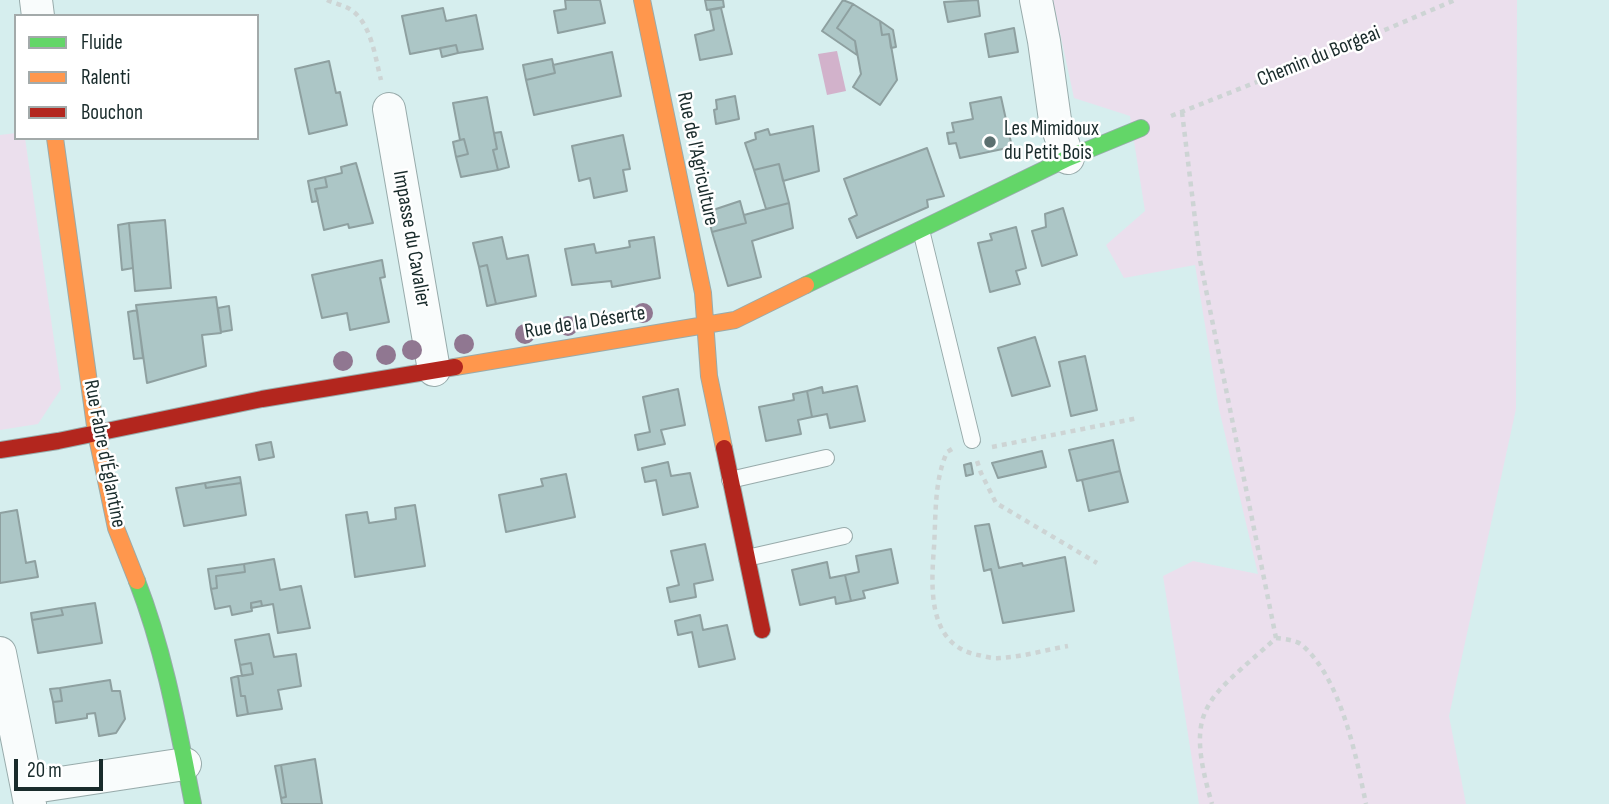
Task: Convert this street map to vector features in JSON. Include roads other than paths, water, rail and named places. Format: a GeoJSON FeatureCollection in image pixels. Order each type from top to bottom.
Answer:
{"type":"FeatureCollection","features":[{"type":"Feature","properties":{"kind":"street","name":"Rue de l'Agriculture"},"geometry":{"type":"LineString","coordinates":[[642,0],[703,293],[709,376],[762,630]]}},
{"type":"Feature","properties":{"kind":"street"},"geometry":{"type":"LineString","coordinates":[[1036,0],[1045,41],[1055,120],[1068,158]]}},
{"type":"Feature","properties":{"kind":"street","name":"Impasse du Cavalier"},"geometry":{"type":"LineString","coordinates":[[389,108],[434,370]]}},
{"type":"Feature","properties":{"kind":"street","name":"Rue de la Déserte"},"geometry":{"type":"LineString","coordinates":[[0,450],[262,399],[735,320],[1068,158],[1142,128]]}},
{"type":"Feature","properties":{"kind":"street","name":"Rue Fabre d'Églantine"},"geometry":{"type":"LineString","coordinates":[[55,140],[96,433],[116,528],[153,622],[174,707],[193,804]]}},
{"type":"Feature","properties":{"kind":"street"},"geometry":{"type":"LineString","coordinates":[[0,653],[29,796],[185,764]]}},
{"type":"Feature","properties":{"kind":"lane"},"geometry":{"type":"LineString","coordinates":[[921,230],[972,440]]}},
{"type":"Feature","properties":{"kind":"lane"},"geometry":{"type":"LineString","coordinates":[[730,480],[826,458]]}},
{"type":"Feature","properties":{"kind":"lane"},"geometry":{"type":"LineString","coordinates":[[747,558],[844,536]]}},
{"type":"Feature","properties":{"kind":"place","name":"Les Mimidoux du Petit Bois"},"geometry":{"type":"Point","coordinates":[990,142]}}]}
